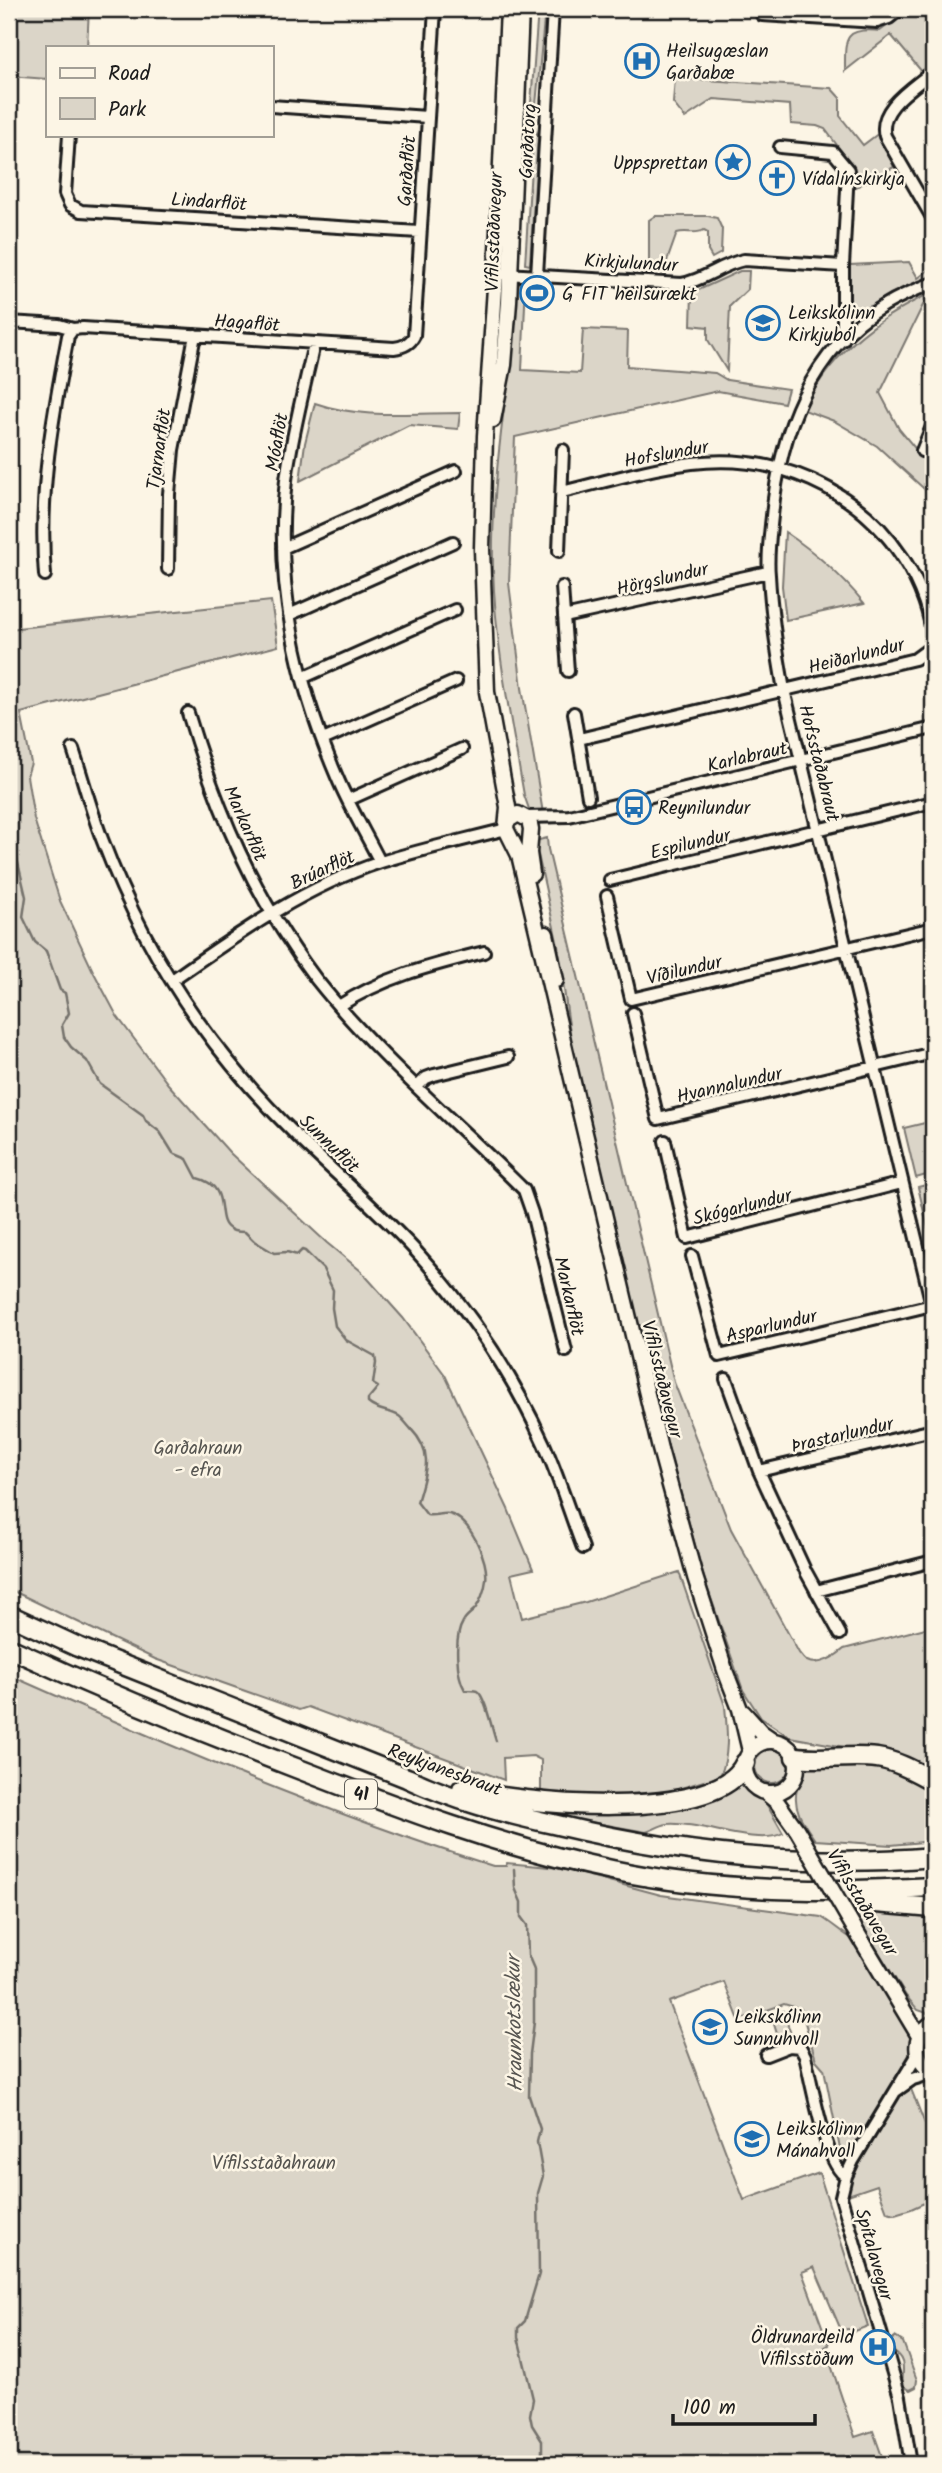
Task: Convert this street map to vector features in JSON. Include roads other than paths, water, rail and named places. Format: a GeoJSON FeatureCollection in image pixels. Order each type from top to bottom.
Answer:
{"type":"FeatureCollection","features":[{"type":"Feature","properties":{"kind":"highway","name":"Reykjanesbraut"},"geometry":{"type":"LineString","coordinates":[[9,1615],[78,1647],[471,1804],[604,1836],[682,1849],[840,1861],[933,1857]]}},
{"type":"Feature","properties":{"kind":"highway","name":"41"},"geometry":{"type":"LineString","coordinates":[[9,1648],[275,1760],[411,1812],[489,1837],[613,1871],[695,1882],[805,1891],[933,1888]]}},
{"type":"Feature","properties":{"kind":"highway"},"geometry":{"type":"LineString","coordinates":[[407,1778],[425,1779],[481,1794],[530,1801],[620,1805],[688,1797],[715,1790],[737,1776],[748,1757]]}},
{"type":"Feature","properties":{"kind":"highway"},"geometry":{"type":"LineString","coordinates":[[795,1757],[878,1758],[901,1765],[933,1781]]}},
{"type":"Feature","properties":{"kind":"highway"},"geometry":{"type":"LineString","coordinates":[[805,1891],[854,1901],[933,1908]]}},
{"type":"Feature","properties":{"kind":"main road","name":"Vífilsstaðavegur"},"geometry":{"type":"LineString","coordinates":[[503,274],[508,9]]}},
{"type":"Feature","properties":{"kind":"main road","name":"Vífilsstaðavegur"},"geometry":{"type":"LineString","coordinates":[[521,9],[503,274],[484,455],[482,548],[486,692],[508,807],[508,829],[519,855],[664,1462],[695,1577],[740,1709],[748,1757],[747,1778],[752,1785],[765,1792],[793,1824],[919,2036],[931,2024],[903,2007]]}},
{"type":"Feature","properties":{"kind":"main road","name":"Vífilsstaðavegur"},"geometry":{"type":"LineString","coordinates":[[486,652],[496,690],[515,800],[527,824],[529,860],[553,963],[567,1054]]}},
{"type":"Feature","properties":{"kind":"main road"},"geometry":{"type":"LineString","coordinates":[[513,815],[527,824],[518,839],[508,829],[513,815]]}},
{"type":"Feature","properties":{"kind":"main road","name":"Vífilsstaðavegur"},"geometry":{"type":"LineString","coordinates":[[740,1709],[761,1732],[786,1746],[795,1757],[796,1772],[789,1785],[793,1824]]}},
{"type":"Feature","properties":{"kind":"main road"},"geometry":{"type":"LineString","coordinates":[[748,1757],[761,1743],[774,1741]]}},
{"type":"Feature","properties":{"kind":"main road"},"geometry":{"type":"LineString","coordinates":[[765,1792],[782,1790],[789,1785]]}},
{"type":"Feature","properties":{"kind":"main road"},"geometry":{"type":"LineString","coordinates":[[919,2036],[918,2054],[924,2065],[933,2072]]}},
{"type":"Feature","properties":{"kind":"street","name":"Garðaflöt"},"geometry":{"type":"LineString","coordinates":[[414,336],[435,9]]}},
{"type":"Feature","properties":{"kind":"street","name":"Garðatorg"},"geometry":{"type":"LineString","coordinates":[[537,275],[553,9]]}},
{"type":"Feature","properties":{"kind":"street"},"geometry":{"type":"LineString","coordinates":[[762,9],[762,15],[877,22],[889,18],[900,9]]}},
{"type":"Feature","properties":{"kind":"street"},"geometry":{"type":"LineString","coordinates":[[933,71],[891,108],[883,126],[885,136],[933,219]]}},
{"type":"Feature","properties":{"kind":"street"},"geometry":{"type":"LineString","coordinates":[[273,106],[427,117]]}},
{"type":"Feature","properties":{"kind":"street","name":"Lindarflöt"},"geometry":{"type":"LineString","coordinates":[[69,136],[65,194],[70,205],[81,211],[419,232]]}},
{"type":"Feature","properties":{"kind":"street"},"geometry":{"type":"LineString","coordinates":[[780,147],[833,152],[845,163],[849,176],[843,266],[843,340]]}},
{"type":"Feature","properties":{"kind":"street","name":"Kirkjulundur"},"geometry":{"type":"LineString","coordinates":[[503,274],[682,284],[696,281],[733,262],[744,260],[843,266]]}},
{"type":"Feature","properties":{"kind":"street","name":"Hofsstaðabraut"},"geometry":{"type":"LineString","coordinates":[[933,283],[887,303],[858,324],[813,377],[801,398],[788,430],[778,468],[768,572],[784,690],[933,1307]]}},
{"type":"Feature","properties":{"kind":"street","name":"Hagaflöt"},"geometry":{"type":"LineString","coordinates":[[9,322],[59,325],[71,333],[83,328],[394,348],[408,344],[414,336]]}},
{"type":"Feature","properties":{"kind":"street"},"geometry":{"type":"LineString","coordinates":[[44,575],[42,544],[47,462],[52,423],[71,333]]}},
{"type":"Feature","properties":{"kind":"street","name":"Tjarnarflöt"},"geometry":{"type":"LineString","coordinates":[[168,569],[169,494],[173,450],[195,335]]}},
{"type":"Feature","properties":{"kind":"street","name":"Móaflöt"},"geometry":{"type":"LineString","coordinates":[[314,344],[294,430],[286,481],[284,548],[289,615],[302,678],[323,740],[348,800],[380,862]]}},
{"type":"Feature","properties":{"kind":"street"},"geometry":{"type":"LineString","coordinates":[[922,451],[933,424]]}},
{"type":"Feature","properties":{"kind":"street"},"geometry":{"type":"LineString","coordinates":[[559,551],[563,450]]}},
{"type":"Feature","properties":{"kind":"street","name":"Hofslundur"},"geometry":{"type":"LineString","coordinates":[[562,492],[689,463],[739,461],[778,468]]}},
{"type":"Feature","properties":{"kind":"street","name":"Heiðarlundur"},"geometry":{"type":"LineString","coordinates":[[778,468],[824,484],[850,501],[879,527],[910,569],[922,596],[932,634],[930,648],[915,659],[784,690]]}},
{"type":"Feature","properties":{"kind":"street"},"geometry":{"type":"LineString","coordinates":[[284,548],[456,471]]}},
{"type":"Feature","properties":{"kind":"street"},"geometry":{"type":"LineString","coordinates":[[289,615],[453,542]]}},
{"type":"Feature","properties":{"kind":"street","name":"Hörgslundur"},"geometry":{"type":"LineString","coordinates":[[564,617],[768,572]]}},
{"type":"Feature","properties":{"kind":"street"},"geometry":{"type":"LineString","coordinates":[[562,587],[568,671]]}},
{"type":"Feature","properties":{"kind":"street"},"geometry":{"type":"LineString","coordinates":[[302,678],[455,610]]}},
{"type":"Feature","properties":{"kind":"street"},"geometry":{"type":"LineString","coordinates":[[323,740],[456,681]]}},
{"type":"Feature","properties":{"kind":"street"},"geometry":{"type":"LineString","coordinates":[[579,739],[784,690]]}},
{"type":"Feature","properties":{"kind":"street","name":"Markarflöt"},"geometry":{"type":"LineString","coordinates":[[188,713],[206,775],[234,846],[271,913],[316,978],[375,1046],[524,1190],[566,1351]]}},
{"type":"Feature","properties":{"kind":"street"},"geometry":{"type":"LineString","coordinates":[[575,713],[588,797]]}},
{"type":"Feature","properties":{"kind":"street","name":"Karlabraut"},"geometry":{"type":"LineString","coordinates":[[527,824],[933,728]]}},
{"type":"Feature","properties":{"kind":"street","name":"Sunnuflöt"},"geometry":{"type":"LineString","coordinates":[[73,749],[116,872],[172,980],[199,1021],[250,1087],[421,1257],[472,1318],[521,1397],[545,1447],[583,1548]]}},
{"type":"Feature","properties":{"kind":"street"},"geometry":{"type":"LineString","coordinates":[[348,800],[462,750]]}},
{"type":"Feature","properties":{"kind":"street","name":"Espilundur"},"geometry":{"type":"LineString","coordinates":[[610,880],[933,802]]}},
{"type":"Feature","properties":{"kind":"street","name":"Brúarflöt"},"geometry":{"type":"LineString","coordinates":[[172,980],[271,913],[324,885],[380,862],[508,829]]}},
{"type":"Feature","properties":{"kind":"street","name":"Víðilundur"},"geometry":{"type":"LineString","coordinates":[[607,896],[631,999],[847,949]]}},
{"type":"Feature","properties":{"kind":"street"},"geometry":{"type":"LineString","coordinates":[[847,949],[933,928]]}},
{"type":"Feature","properties":{"kind":"street"},"geometry":{"type":"LineString","coordinates":[[339,1006],[359,993],[401,975],[484,952]]}},
{"type":"Feature","properties":{"kind":"street","name":"Hvannalundur"},"geometry":{"type":"LineString","coordinates":[[633,1013],[658,1119],[875,1068]]}},
{"type":"Feature","properties":{"kind":"street"},"geometry":{"type":"LineString","coordinates":[[875,1068],[933,1053]]}},
{"type":"Feature","properties":{"kind":"street"},"geometry":{"type":"LineString","coordinates":[[418,1087],[426,1078],[434,1075],[508,1057]]}},
{"type":"Feature","properties":{"kind":"street","name":"Skógarlundur"},"geometry":{"type":"LineString","coordinates":[[665,1141],[687,1238],[902,1182]]}},
{"type":"Feature","properties":{"kind":"street","name":"Asparlundur"},"geometry":{"type":"LineString","coordinates":[[692,1256],[719,1356],[933,1307]]}},
{"type":"Feature","properties":{"kind":"street"},"geometry":{"type":"LineString","coordinates":[[726,1379],[776,1513],[840,1634]]}},
{"type":"Feature","properties":{"kind":"street","name":"Þrastarlundur"},"geometry":{"type":"LineString","coordinates":[[759,1471],[933,1430]]}},
{"type":"Feature","properties":{"kind":"street"},"geometry":{"type":"LineString","coordinates":[[816,1591],[933,1562]]}},
{"type":"Feature","properties":{"kind":"street"},"geometry":{"type":"LineString","coordinates":[[766,2055],[789,2046],[800,2047],[805,2056],[830,2154],[837,2171],[846,2176]]}},
{"type":"Feature","properties":{"kind":"street","name":"Spítalavegur"},"geometry":{"type":"LineString","coordinates":[[911,2464],[900,2398],[841,2197],[846,2176],[918,2054]]}},
{"type":"Feature","properties":{"kind":"street","name":"Spítalavegur"},"geometry":{"type":"LineString","coordinates":[[894,2093],[913,2079],[933,2072]]}},
{"type":"Feature","properties":{"kind":"waterway","name":"Hraunkotslækur"},"geometry":{"type":"LineString","coordinates":[[9,716],[12,735],[9,764]]}},
{"type":"Feature","properties":{"kind":"waterway","name":"Hraunkotslækur"},"geometry":{"type":"LineString","coordinates":[[9,824],[26,897],[23,917],[35,942],[46,951],[60,990],[65,993],[69,1013],[62,1025],[64,1037],[87,1061],[100,1084],[143,1115],[146,1121],[160,1132],[173,1153],[187,1159],[197,1178],[215,1188],[225,1224],[230,1229],[245,1232],[274,1253],[287,1252],[297,1255],[302,1250],[305,1251],[323,1269],[333,1290],[335,1326],[346,1340],[375,1356],[373,1384],[378,1387],[368,1399],[368,1403],[399,1416],[423,1446],[426,1463],[417,1502],[427,1515],[449,1514],[457,1517],[476,1541],[484,1562],[485,1584],[478,1604],[460,1628],[458,1666],[465,1690],[477,1691],[483,1699],[496,1741]]}},
{"type":"Feature","properties":{"kind":"waterway","name":"Hraunkotslækur"},"geometry":{"type":"LineString","coordinates":[[514,1869],[515,1888],[521,1902],[521,1917],[527,1925],[528,1955],[534,1969],[529,2096],[540,2129],[537,2142],[543,2176],[538,2193],[539,2274],[525,2321],[518,2328],[518,2337],[533,2399],[530,2415],[532,2425],[542,2441],[542,2464]]}},
{"type":"Feature","properties":{"kind":"place","name":"Heilsugæslan Garðabæ"},"geometry":{"type":"Point","coordinates":[642,61]}},
{"type":"Feature","properties":{"kind":"place","name":"Uppsprettan"},"geometry":{"type":"Point","coordinates":[733,162]}},
{"type":"Feature","properties":{"kind":"place","name":"Vídalínskirkja"},"geometry":{"type":"Point","coordinates":[777,178]}},
{"type":"Feature","properties":{"kind":"place","name":"G FIT heilsurækt"},"geometry":{"type":"Point","coordinates":[537,293]}},
{"type":"Feature","properties":{"kind":"place","name":"Leikskólinn Kirkjuból"},"geometry":{"type":"Point","coordinates":[763,323]}},
{"type":"Feature","properties":{"kind":"place","name":"Reynilundur"},"geometry":{"type":"Point","coordinates":[634,807]}},
{"type":"Feature","properties":{"kind":"place","name":"Leikskólinn Sunnuhvoll"},"geometry":{"type":"Point","coordinates":[710,2027]}},
{"type":"Feature","properties":{"kind":"place","name":"Leikskólinn Mánahvoll"},"geometry":{"type":"Point","coordinates":[752,2139]}},
{"type":"Feature","properties":{"kind":"place","name":"Öldrunardeild Vífilsstöðum"},"geometry":{"type":"Point","coordinates":[878,2347]}},
{"type":"Feature","properties":{"kind":"park label","name":"Garðahraun - efra"},"geometry":{"type":"Point","coordinates":[198,1458]}},
{"type":"Feature","properties":{"kind":"park label","name":"Vífilsstaðahraun"},"geometry":{"type":"Point","coordinates":[274,2162]}}]}
